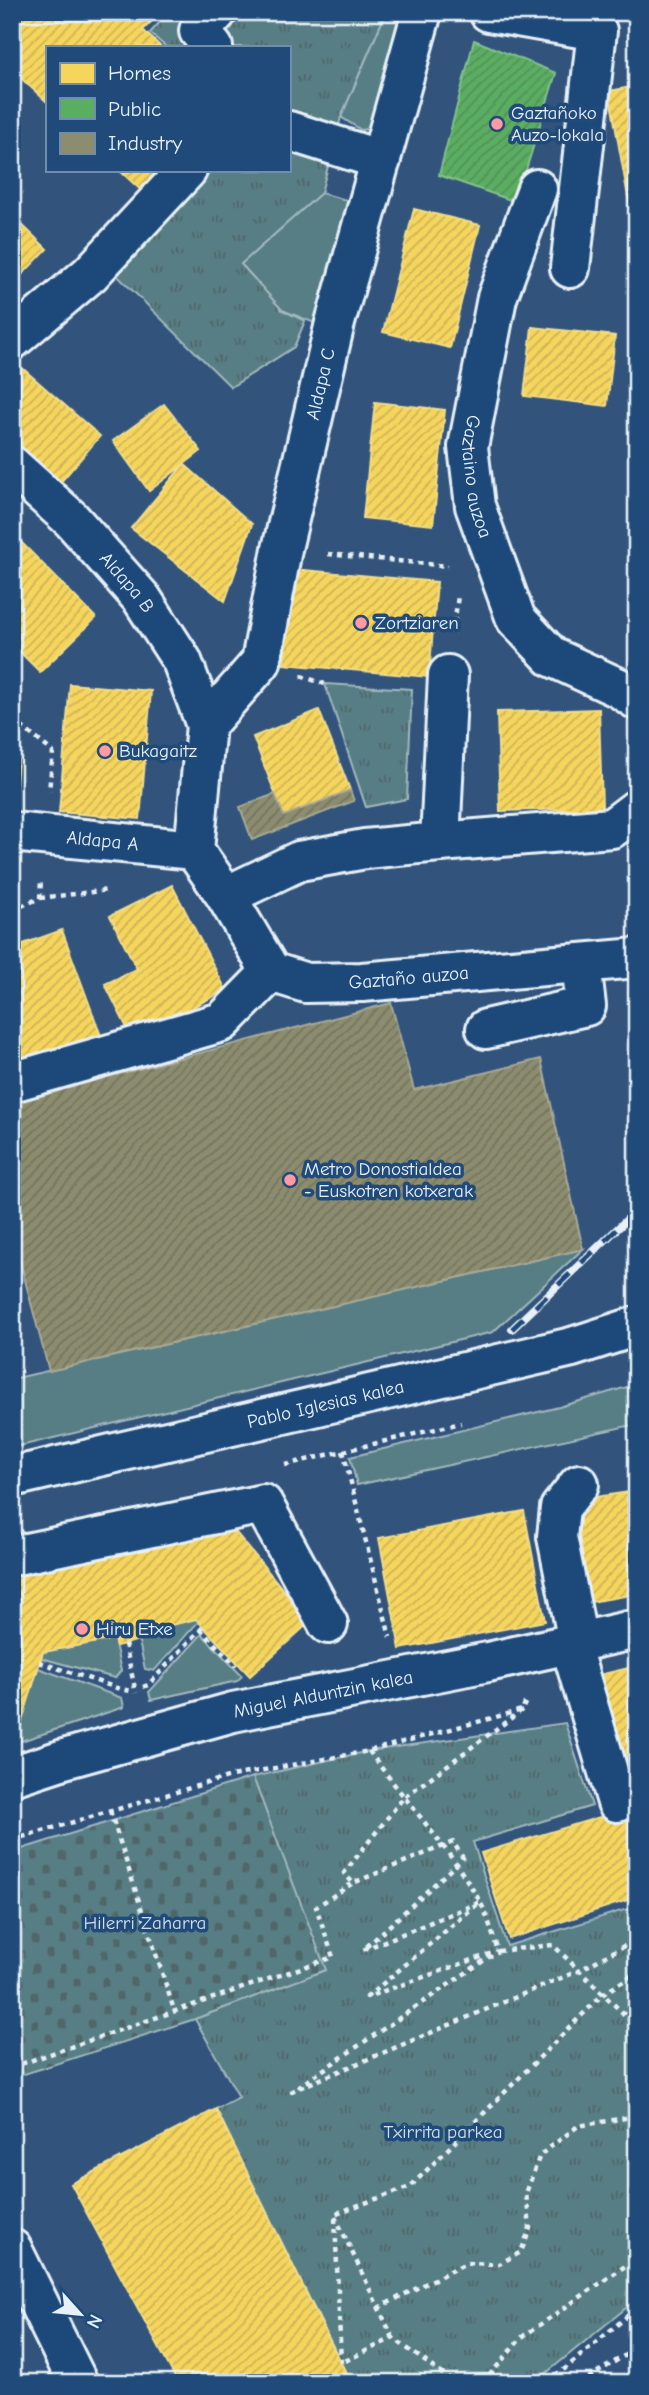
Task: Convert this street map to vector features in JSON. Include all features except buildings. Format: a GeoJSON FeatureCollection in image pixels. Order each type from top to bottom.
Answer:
{"type":"FeatureCollection","features":[{"type":"Feature","properties":{"kind":"street"},"geometry":{"type":"LineString","coordinates":[[212,46],[200,31],[217,12]]}},
{"type":"Feature","properties":{"kind":"street"},"geometry":{"type":"LineString","coordinates":[[489,12],[597,31],[570,268]]}},
{"type":"Feature","properties":{"kind":"street","name":"Aldapa C"},"geometry":{"type":"LineString","coordinates":[[206,725],[261,662],[282,549],[335,323],[381,160],[428,27]]}},
{"type":"Feature","properties":{"kind":"street"},"geometry":{"type":"LineString","coordinates":[[290,131],[381,160]]}},
{"type":"Feature","properties":{"kind":"street"},"geometry":{"type":"LineString","coordinates":[[12,340],[90,274],[185,172]]}},
{"type":"Feature","properties":{"kind":"street","name":"Gaztaino auzoa"},"geometry":{"type":"LineString","coordinates":[[537,189],[497,298],[468,447],[480,569],[516,619],[552,657],[619,688],[637,700]]}},
{"type":"Feature","properties":{"kind":"street","name":"Aldapa B"},"geometry":{"type":"LineString","coordinates":[[12,466],[71,519],[142,599],[182,661],[206,725]]}},
{"type":"Feature","properties":{"kind":"street"},"geometry":{"type":"LineString","coordinates":[[440,842],[447,675]]}},
{"type":"Feature","properties":{"kind":"street"},"geometry":{"type":"LineString","coordinates":[[12,1082],[222,1022],[271,972],[226,896],[194,850],[206,725]]}},
{"type":"Feature","properties":{"kind":"street"},"geometry":{"type":"LineString","coordinates":[[226,896],[299,861],[365,849],[612,828],[637,809]]}},
{"type":"Feature","properties":{"kind":"street","name":"Aldapa A"},"geometry":{"type":"LineString","coordinates":[[28,833],[194,850]]}},
{"type":"Feature","properties":{"kind":"street","name":"Gaztaño auzoa"},"geometry":{"type":"LineString","coordinates":[[271,972],[306,983],[362,982],[637,958]]}},
{"type":"Feature","properties":{"kind":"street"},"geometry":{"type":"LineString","coordinates":[[486,1029],[586,1006],[581,963]]}},
{"type":"Feature","properties":{"kind":"street","name":"Pablo Iglesias kalea"},"geometry":{"type":"LineString","coordinates":[[12,1477],[572,1347],[637,1326]]}},
{"type":"Feature","properties":{"kind":"street"},"geometry":{"type":"LineString","coordinates":[[579,1483],[561,1508],[557,1537],[575,1651],[617,1802]]}},
{"type":"Feature","properties":{"kind":"street"},"geometry":{"type":"LineString","coordinates":[[12,1556],[263,1504],[328,1624]]}},
{"type":"Feature","properties":{"kind":"street","name":"Miguel Alduntzin kalea"},"geometry":{"type":"LineString","coordinates":[[12,1776],[233,1712],[575,1651],[637,1629]]}},
{"type":"Feature","properties":{"kind":"street"},"geometry":{"type":"LineString","coordinates":[[12,2249],[78,2383]]}},
{"type":"Feature","properties":{"kind":"path"},"geometry":{"type":"LineString","coordinates":[[282,549],[480,569],[447,675]]}},
{"type":"Feature","properties":{"kind":"path"},"geometry":{"type":"LineString","coordinates":[[12,722],[17,723],[53,752],[28,833]]}},
{"type":"Feature","properties":{"kind":"path"},"geometry":{"type":"LineString","coordinates":[[40,898],[116,890]]}},
{"type":"Feature","properties":{"kind":"path"},"geometry":{"type":"LineString","coordinates":[[277,1467],[462,1423]]}},
{"type":"Feature","properties":{"kind":"path"},"geometry":{"type":"LineString","coordinates":[[343,1451],[391,1641]]}},
{"type":"Feature","properties":{"kind":"path"},"geometry":{"type":"LineString","coordinates":[[39,1662],[120,1689],[135,1691],[148,1685],[202,1628],[236,1667]]}},
{"type":"Feature","properties":{"kind":"path"},"geometry":{"type":"LineString","coordinates":[[125,1644],[138,1703]]}},
{"type":"Feature","properties":{"kind":"path"},"geometry":{"type":"LineString","coordinates":[[352,1883],[344,1873],[403,1798],[522,1710],[537,1677],[575,1651]]}},
{"type":"Feature","properties":{"kind":"path"},"geometry":{"type":"LineString","coordinates":[[12,1840],[231,1776],[369,1751],[522,1710]]}},
{"type":"Feature","properties":{"kind":"path"},"geometry":{"type":"LineString","coordinates":[[369,1751],[403,1798],[443,1844],[480,1902],[498,1951]]}},
{"type":"Feature","properties":{"kind":"path"},"geometry":{"type":"LineString","coordinates":[[110,1811],[174,2011]]}},
{"type":"Feature","properties":{"kind":"path"},"geometry":{"type":"LineString","coordinates":[[12,2067],[333,1956],[316,1907],[352,1883],[443,1844],[453,1842],[463,1858],[363,1950],[480,1902]]}},
{"type":"Feature","properties":{"kind":"path"},"geometry":{"type":"LineString","coordinates":[[480,1902],[367,1997],[498,1951],[553,1945],[637,2027]]}},
{"type":"Feature","properties":{"kind":"path"},"geometry":{"type":"LineString","coordinates":[[498,1951],[292,2091],[578,1971],[633,1941],[637,1946]]}},
{"type":"Feature","properties":{"kind":"path"},"geometry":{"type":"LineString","coordinates":[[334,2214],[410,2187],[602,1995],[637,1972]]}},
{"type":"Feature","properties":{"kind":"path"},"geometry":{"type":"LineString","coordinates":[[379,2308],[466,2263],[499,2264],[521,2252],[530,2228],[526,2193],[540,2155],[578,2126],[637,2116]]}},
{"type":"Feature","properties":{"kind":"path"},"geometry":{"type":"LineString","coordinates":[[334,2214],[393,2338],[455,2383]]}},
{"type":"Feature","properties":{"kind":"path"},"geometry":{"type":"LineString","coordinates":[[334,2214],[341,2363],[393,2338]]}},
{"type":"Feature","properties":{"kind":"path"},"geometry":{"type":"LineString","coordinates":[[483,2383],[522,2337],[637,2258]]}},
{"type":"Feature","properties":{"kind":"path"},"geometry":{"type":"LineString","coordinates":[[548,2383],[637,2308]]}},
{"type":"Feature","properties":{"kind":"path"},"geometry":{"type":"LineString","coordinates":[[580,2383],[637,2348]]}},
{"type":"Feature","properties":{"kind":"green space"},"geometry":{"type":"Polygon","coordinates":[[[169,12],[386,12],[341,117],[321,193],[241,264],[282,310],[305,321],[294,347],[231,387],[91,250],[166,172],[290,172],[290,46],[165,46],[150,33],[169,12]]]}},
{"type":"Feature","properties":{"kind":"green space"},"geometry":{"type":"Polygon","coordinates":[[[386,12],[413,12],[380,127],[361,130],[341,117],[386,12]]]}},
{"type":"Feature","properties":{"kind":"green space"},"geometry":{"type":"Polygon","coordinates":[[[321,193],[357,203],[322,326],[282,310],[241,264],[321,193]]]}},
{"type":"Feature","properties":{"kind":"green space"},"geometry":{"type":"Polygon","coordinates":[[[325,684],[412,689],[407,799],[366,807],[325,684]]]}},
{"type":"Feature","properties":{"kind":"green space"},"geometry":{"type":"Polygon","coordinates":[[[583,1249],[493,1332],[12,1448],[12,1379],[583,1249]]]}},
{"type":"Feature","properties":{"kind":"green space"},"geometry":{"type":"Polygon","coordinates":[[[637,1384],[637,1424],[357,1485],[350,1457],[559,1407],[637,1384]]]}},
{"type":"Feature","properties":{"kind":"green space"},"geometry":{"type":"Polygon","coordinates":[[[196,1619],[199,1621],[154,1671],[145,1669],[137,1633],[196,1619]]]}},
{"type":"Feature","properties":{"kind":"green space"},"geometry":{"type":"Polygon","coordinates":[[[202,1634],[242,1676],[237,1681],[151,1700],[149,1692],[202,1634]]]}},
{"type":"Feature","properties":{"kind":"green space"},"geometry":{"type":"Polygon","coordinates":[[[114,1639],[121,1671],[115,1678],[41,1658],[43,1652],[114,1639]]]}},
{"type":"Feature","properties":{"kind":"green space"},"geometry":{"type":"Polygon","coordinates":[[[38,1668],[122,1698],[124,1707],[12,1744],[12,1732],[18,1734],[38,1668]]]}},
{"type":"Feature","properties":{"kind":"green space","name":"Txirrita parkea"},"geometry":{"type":"Polygon","coordinates":[[[565,1723],[592,1806],[473,1842],[507,1946],[637,1906],[637,2299],[534,2383],[351,2383],[216,2109],[239,2097],[195,2019],[326,1970],[253,1777],[369,1751],[565,1723]]]}},
{"type":"Feature","properties":{"kind":"green space","name":"Hilerri Zaharra"},"geometry":{"type":"Polygon","coordinates":[[[253,1777],[327,1970],[195,2019],[12,2078],[12,1852],[253,1777]]]}},
{"type":"Feature","properties":{"kind":"railway"},"geometry":{"type":"LineString","coordinates":[[512,1329],[637,1210]]}},
{"type":"Feature","properties":{"kind":"place","name":"Gaztañoko Auzo-lokala"},"geometry":{"type":"Point","coordinates":[497,124]}},
{"type":"Feature","properties":{"kind":"place","name":"Zortziaren"},"geometry":{"type":"Point","coordinates":[361,623]}},
{"type":"Feature","properties":{"kind":"place","name":"Bukagaitz"},"geometry":{"type":"Point","coordinates":[105,751]}},
{"type":"Feature","properties":{"kind":"place","name":"Metro Donostialdea - Euskotren kotxerak"},"geometry":{"type":"Point","coordinates":[290,1180]}},
{"type":"Feature","properties":{"kind":"place","name":"Hiru Etxe"},"geometry":{"type":"Point","coordinates":[82,1629]}}]}
